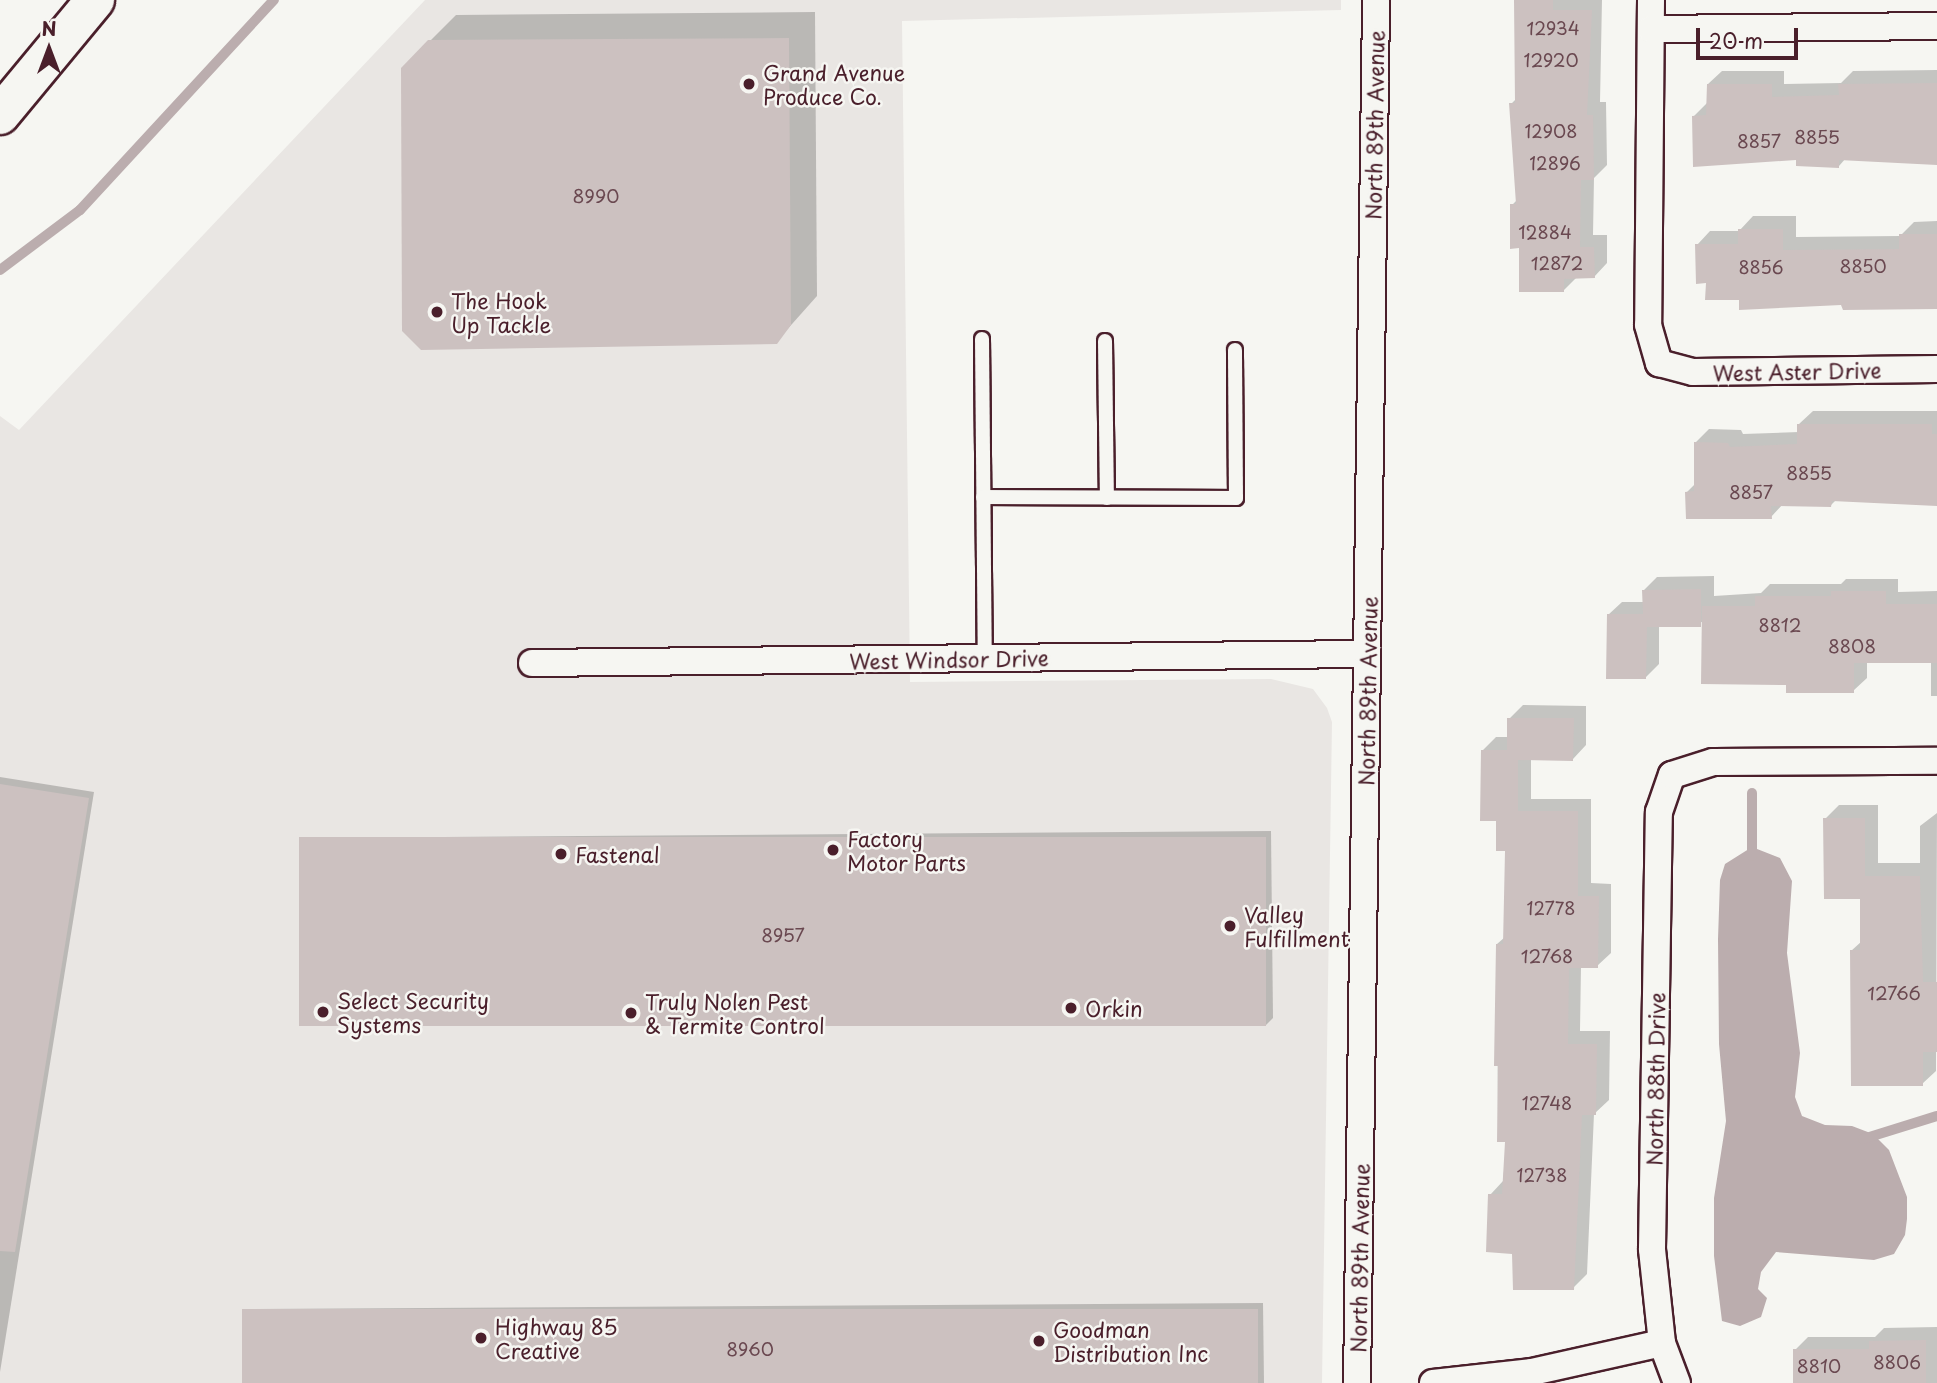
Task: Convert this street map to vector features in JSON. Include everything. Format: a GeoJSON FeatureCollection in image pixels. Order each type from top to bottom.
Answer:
{"type":"FeatureCollection","features":[{"type":"Feature","properties":{"kind":"highway"},"geometry":{"type":"LineString","coordinates":[[0,115],[95,0]]}},
{"type":"Feature","properties":{"kind":"street","name":"North 89th Avenue"},"geometry":{"type":"LineString","coordinates":[[1357,1383],[1376,0]]}},
{"type":"Feature","properties":{"kind":"street"},"geometry":{"type":"LineString","coordinates":[[1651,0],[1651,29],[1937,26]]}},
{"type":"Feature","properties":{"kind":"street","name":"West Aster Drive"},"geometry":{"type":"LineString","coordinates":[[1651,29],[1648,325],[1658,363],[1693,372],[1937,369]]}},
{"type":"Feature","properties":{"kind":"street","name":"West Windsor Drive"},"geometry":{"type":"LineString","coordinates":[[532,663],[1367,654]]}},
{"type":"Feature","properties":{"kind":"street","name":"North 88th Drive"},"geometry":{"type":"LineString","coordinates":[[1677,1383],[1662,1343],[1654,1291],[1652,1222],[1660,812],[1672,775],[1713,762],[1937,761]]}},
{"type":"Feature","properties":{"kind":"street"},"geometry":{"type":"LineString","coordinates":[[1433,1383],[1532,1372],[1662,1343]]}},
{"type":"Feature","properties":{"kind":"lane"},"geometry":{"type":"LineString","coordinates":[[982,339],[985,658]]}},
{"type":"Feature","properties":{"kind":"lane"},"geometry":{"type":"LineString","coordinates":[[1105,341],[1107,498]]}},
{"type":"Feature","properties":{"kind":"lane"},"geometry":{"type":"LineString","coordinates":[[983,497],[1236,498],[1235,350]]}},
{"type":"Feature","properties":{"kind":"shaded area"},"geometry":{"type":"Polygon","coordinates":[[[425,0],[1341,0],[1341,10],[902,21],[910,682],[1271,679],[1313,689],[1327,708],[1332,722],[1322,1383],[0,1383],[0,416],[19,430],[425,0]]]}},
{"type":"Feature","properties":{"kind":"shaded area"},"geometry":{"type":"Polygon","coordinates":[[[1752,847],[1780,858],[1792,881],[1787,953],[1800,1053],[1795,1097],[1802,1116],[1825,1125],[1852,1126],[1873,1134],[1889,1150],[1907,1197],[1907,1219],[1905,1235],[1894,1254],[1874,1260],[1776,1252],[1761,1272],[1758,1289],[1767,1298],[1761,1317],[1740,1326],[1722,1321],[1714,1256],[1714,1198],[1726,1121],[1719,1044],[1718,939],[1720,880],[1725,864],[1752,847]]]}},
{"type":"Feature","properties":{"kind":"building"},"geometry":{"type":"Polygon","coordinates":[[[1514,0],[1553,0],[1553,10],[1592,10],[1587,115],[1593,115],[1594,180],[1581,180],[1580,247],[1594,247],[1595,278],[1564,279],[1564,292],[1519,292],[1519,248],[1510,249],[1510,204],[1516,204],[1509,103],[1515,103],[1514,0]]]}},
{"type":"Feature","properties":{"kind":"building"},"geometry":{"type":"Polygon","coordinates":[[[789,38],[791,325],[777,344],[421,350],[402,331],[401,68],[428,40],[789,38]]]}},
{"type":"Feature","properties":{"kind":"building"},"geometry":{"type":"Polygon","coordinates":[[[1937,83],[1937,165],[1839,160],[1839,168],[1796,166],[1796,160],[1693,167],[1692,116],[1706,115],[1707,84],[1772,84],[1772,97],[1839,95],[1838,84],[1937,83]]]}},
{"type":"Feature","properties":{"kind":"building"},"geometry":{"type":"Polygon","coordinates":[[[1738,229],[1783,229],[1783,250],[1899,249],[1899,234],[1937,234],[1937,309],[1843,310],[1841,305],[1739,310],[1739,300],[1705,300],[1706,283],[1696,284],[1695,244],[1738,244],[1738,229]]]}},
{"type":"Feature","properties":{"kind":"building"},"geometry":{"type":"Polygon","coordinates":[[[1797,424],[1932,424],[1932,434],[1937,434],[1937,506],[1832,501],[1831,507],[1771,506],[1772,519],[1686,519],[1685,492],[1694,491],[1694,442],[1728,443],[1730,447],[1797,444],[1797,424]]]}},
{"type":"Feature","properties":{"kind":"building"},"geometry":{"type":"Polygon","coordinates":[[[1701,589],[1701,627],[1647,627],[1646,679],[1606,679],[1607,614],[1643,614],[1642,590],[1701,589]]]}},
{"type":"Feature","properties":{"kind":"building"},"geometry":{"type":"Polygon","coordinates":[[[1831,591],[1886,591],[1886,604],[1937,604],[1937,663],[1854,663],[1854,693],[1786,693],[1786,685],[1701,684],[1702,606],[1755,606],[1755,596],[1831,596],[1831,591]]]}},
{"type":"Feature","properties":{"kind":"building"},"geometry":{"type":"Polygon","coordinates":[[[1507,718],[1574,718],[1573,761],[1518,760],[1518,811],[1578,811],[1578,896],[1599,896],[1598,968],[1569,968],[1568,1044],[1597,1044],[1596,1115],[1582,1115],[1574,1290],[1513,1290],[1512,1254],[1486,1252],[1488,1194],[1502,1194],[1505,1142],[1497,1142],[1498,1066],[1494,1066],[1496,944],[1503,944],[1505,851],[1496,851],[1496,821],[1480,821],[1481,750],[1507,750],[1507,718]]]}},
{"type":"Feature","properties":{"kind":"building"},"geometry":{"type":"Polygon","coordinates":[[[0,784],[89,798],[15,1252],[0,1251],[0,784]]]}},
{"type":"Feature","properties":{"kind":"building"},"geometry":{"type":"Polygon","coordinates":[[[1823,818],[1865,818],[1865,876],[1920,876],[1923,982],[1937,982],[1937,1052],[1923,1052],[1923,1086],[1851,1086],[1850,950],[1860,950],[1860,899],[1824,899],[1823,818]]]}},
{"type":"Feature","properties":{"kind":"building"},"geometry":{"type":"Polygon","coordinates":[[[299,837],[1266,837],[1266,1026],[299,1026],[299,837]]]}},
{"type":"Feature","properties":{"kind":"building"},"geometry":{"type":"Polygon","coordinates":[[[242,1309],[1258,1309],[1258,1383],[242,1383],[242,1309]]]}},
{"type":"Feature","properties":{"kind":"building"},"geometry":{"type":"Polygon","coordinates":[[[1926,1340],[1926,1383],[1793,1383],[1793,1349],[1869,1349],[1869,1341],[1926,1340]]]}},
{"type":"Feature","properties":{"kind":"waterway"},"geometry":{"type":"LineString","coordinates":[[0,270],[80,210],[274,0]]}},
{"type":"Feature","properties":{"kind":"waterway"},"geometry":{"type":"LineString","coordinates":[[1752,793],[1752,856]]}},
{"type":"Feature","properties":{"kind":"waterway"},"geometry":{"type":"LineString","coordinates":[[1863,1139],[1937,1116]]}},
{"type":"Feature","properties":{"kind":"place","name":"Grand Avenue Produce Co."},"geometry":{"type":"Point","coordinates":[749,84]}},
{"type":"Feature","properties":{"kind":"place","name":"The Hook Up Tackle"},"geometry":{"type":"Point","coordinates":[437,312]}},
{"type":"Feature","properties":{"kind":"place","name":"Factory Motor Parts"},"geometry":{"type":"Point","coordinates":[833,850]}},
{"type":"Feature","properties":{"kind":"place","name":"Fastenal"},"geometry":{"type":"Point","coordinates":[561,854]}},
{"type":"Feature","properties":{"kind":"place","name":"Valley Fulfillment"},"geometry":{"type":"Point","coordinates":[1230,926]}},
{"type":"Feature","properties":{"kind":"place","name":"Orkin"},"geometry":{"type":"Point","coordinates":[1071,1008]}},
{"type":"Feature","properties":{"kind":"place","name":"Select Security Systems"},"geometry":{"type":"Point","coordinates":[323,1012]}},
{"type":"Feature","properties":{"kind":"place","name":"Truly Nolen Pest & Termite Control"},"geometry":{"type":"Point","coordinates":[631,1013]}},
{"type":"Feature","properties":{"kind":"place","name":"Highway 85 Creative"},"geometry":{"type":"Point","coordinates":[481,1338]}},
{"type":"Feature","properties":{"kind":"place","name":"Goodman Distribution Inc"},"geometry":{"type":"Point","coordinates":[1039,1341]}}]}
